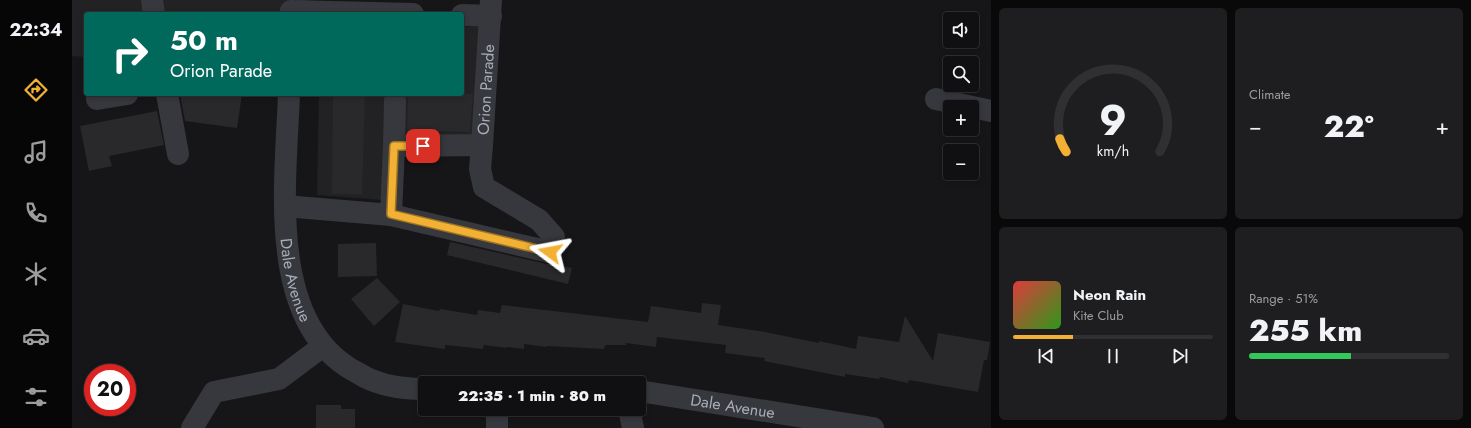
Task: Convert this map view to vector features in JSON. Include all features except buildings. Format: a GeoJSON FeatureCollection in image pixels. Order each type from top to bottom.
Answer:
{"type":"FeatureCollection","features":[{"type":"Feature","properties":{"kind":"street"},"geometry":{"type":"LineString","coordinates":[[152,0],[154,12]]}},
{"type":"Feature","properties":{"kind":"street"},"geometry":{"type":"LineString","coordinates":[[292,8],[373,12]]}},
{"type":"Feature","properties":{"kind":"street","name":"Orion Parade"},"geometry":{"type":"LineString","coordinates":[[394,146],[482,145],[491,8],[464,15]]}},
{"type":"Feature","properties":{"kind":"street"},"geometry":{"type":"LineString","coordinates":[[97,99],[115,96]]}},
{"type":"Feature","properties":{"kind":"street"},"geometry":{"type":"LineString","coordinates":[[167,96],[178,154]]}},
{"type":"Feature","properties":{"kind":"street","name":"Dale Avenue"},"geometry":{"type":"LineString","coordinates":[[289,96],[285,206],[287,248],[294,288],[306,321],[323,346],[344,366],[374,382],[418,389]]}},
{"type":"Feature","properties":{"kind":"street"},"geometry":{"type":"LineString","coordinates":[[936,99],[991,111]]}},
{"type":"Feature","properties":{"kind":"street"},"geometry":{"type":"LineString","coordinates":[[391,214],[395,101]]}},
{"type":"Feature","properties":{"kind":"street"},"geometry":{"type":"LineString","coordinates":[[285,206],[391,214],[550,252],[554,237],[539,220],[484,187],[480,169],[482,145]]}},
{"type":"Feature","properties":{"kind":"street"},"geometry":{"type":"LineString","coordinates":[[192,428],[214,392],[278,379],[323,346]]}},
{"type":"Feature","properties":{"kind":"street","name":"Dale Avenue"},"geometry":{"type":"LineString","coordinates":[[646,392],[874,428]]}},
{"type":"Feature","properties":{"kind":"street"},"geometry":{"type":"LineString","coordinates":[[497,416],[497,428]]}},
{"type":"Feature","properties":{"kind":"street"},"geometry":{"type":"LineString","coordinates":[[630,416],[633,428]]}},
{"type":"Feature","properties":{"kind":"shaded area"},"geometry":{"type":"Polygon","coordinates":[[[72,0],[309,0],[315,12],[84,12],[84,57],[72,56],[72,0]]]}},
{"type":"Feature","properties":{"kind":"shaded area"},"geometry":{"type":"Polygon","coordinates":[[[464,27],[488,27],[476,154],[385,156],[383,200],[317,195],[319,96],[464,96],[464,27]]]}},
{"type":"Feature","properties":{"kind":"route"},"geometry":{"type":"LineString","coordinates":[[423,146],[394,146],[391,214],[550,252]]}}]}
